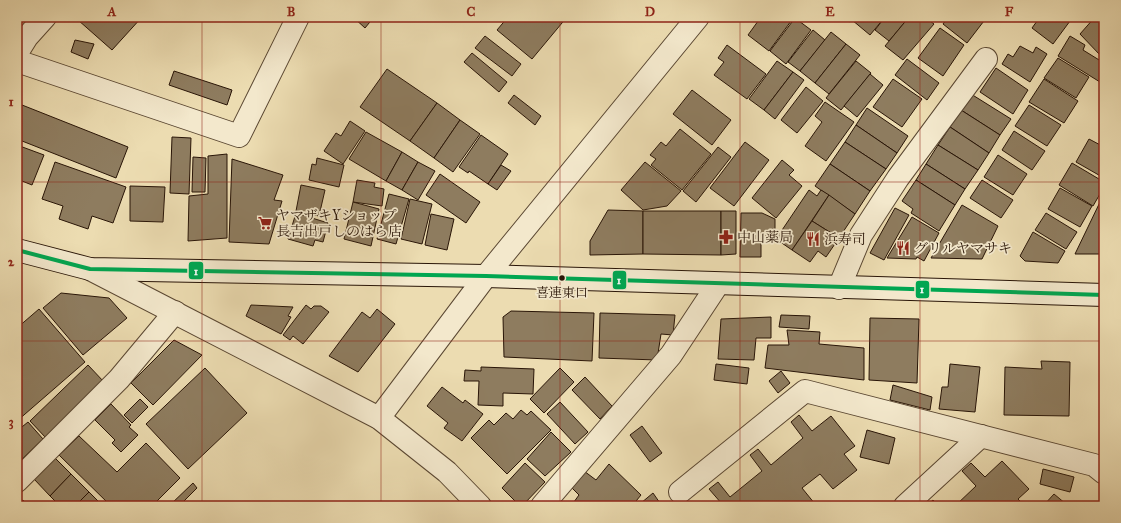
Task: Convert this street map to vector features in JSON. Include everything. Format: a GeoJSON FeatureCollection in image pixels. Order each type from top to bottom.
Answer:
{"type":"FeatureCollection","features":[{"type":"Feature","properties":{"kind":"street"},"geometry":{"type":"LineString","coordinates":[[17,53],[27,37],[45,17]]}},
{"type":"Feature","properties":{"kind":"street"},"geometry":{"type":"LineString","coordinates":[[17,61],[239,136],[298,17]]}},
{"type":"Feature","properties":{"kind":"street"},"geometry":{"type":"LineString","coordinates":[[378,418],[486,276],[698,17]]}},
{"type":"Feature","properties":{"kind":"street"},"geometry":{"type":"LineString","coordinates":[[839,288],[861,235],[898,178],[986,59]]}},
{"type":"Feature","properties":{"kind":"street"},"geometry":{"type":"LineString","coordinates":[[17,250],[90,268],[486,276],[1104,295]]}},
{"type":"Feature","properties":{"kind":"street"},"geometry":{"type":"LineString","coordinates":[[90,268],[378,418],[447,472],[480,506]]}},
{"type":"Feature","properties":{"kind":"street"},"geometry":{"type":"LineString","coordinates":[[542,506],[671,356],[718,284]]}},
{"type":"Feature","properties":{"kind":"street"},"geometry":{"type":"LineString","coordinates":[[17,481],[119,379],[175,312]]}},
{"type":"Feature","properties":{"kind":"street"},"geometry":{"type":"LineString","coordinates":[[680,492],[805,392],[1094,465],[1104,473]]}},
{"type":"Feature","properties":{"kind":"street"},"geometry":{"type":"LineString","coordinates":[[905,506],[980,436]]}},
{"type":"Feature","properties":{"kind":"building"},"geometry":{"type":"Polygon","coordinates":[[[80,17],[142,17],[112,50],[78,20],[80,17]]]}},
{"type":"Feature","properties":{"kind":"building"},"geometry":{"type":"Polygon","coordinates":[[[353,17],[374,17],[365,28],[353,17]]]}},
{"type":"Feature","properties":{"kind":"building"},"geometry":{"type":"Polygon","coordinates":[[[508,17],[567,17],[532,59],[497,30],[508,17]]]}},
{"type":"Feature","properties":{"kind":"building"},"geometry":{"type":"Polygon","coordinates":[[[761,17],[794,17],[769,51],[748,35],[761,17]]]}},
{"type":"Feature","properties":{"kind":"building"},"geometry":{"type":"Polygon","coordinates":[[[844,17],[885,17],[870,35],[852,20],[850,22],[844,17]]]}},
{"type":"Feature","properties":{"kind":"building"},"geometry":{"type":"Polygon","coordinates":[[[885,17],[909,17],[889,41],[875,30],[885,17]]]}},
{"type":"Feature","properties":{"kind":"building"},"geometry":{"type":"Polygon","coordinates":[[[909,17],[925,17],[934,24],[903,60],[885,46],[909,17]]]}},
{"type":"Feature","properties":{"kind":"building"},"geometry":{"type":"Polygon","coordinates":[[[936,17],[946,17],[942,22],[936,17]]]}},
{"type":"Feature","properties":{"kind":"building"},"geometry":{"type":"Polygon","coordinates":[[[948,17],[987,17],[967,43],[943,24],[948,17]]]}},
{"type":"Feature","properties":{"kind":"building"},"geometry":{"type":"Polygon","coordinates":[[[1040,17],[1064,17],[1070,21],[1053,44],[1032,28],[1040,17]]]}},
{"type":"Feature","properties":{"kind":"building"},"geometry":{"type":"Polygon","coordinates":[[[1095,17],[1104,17],[1104,50],[1100,55],[1080,34],[1095,17]]]}},
{"type":"Feature","properties":{"kind":"building"},"geometry":{"type":"Polygon","coordinates":[[[795,18],[811,30],[786,64],[770,51],[795,18]]]}},
{"type":"Feature","properties":{"kind":"building"},"geometry":{"type":"Polygon","coordinates":[[[940,28],[964,45],[943,76],[918,58],[940,28]]]}},
{"type":"Feature","properties":{"kind":"building"},"geometry":{"type":"Polygon","coordinates":[[[813,30],[825,40],[800,71],[788,62],[813,30]]]}},
{"type":"Feature","properties":{"kind":"building"},"geometry":{"type":"Polygon","coordinates":[[[831,32],[846,44],[815,83],[800,71],[831,32]]]}},
{"type":"Feature","properties":{"kind":"building"},"geometry":{"type":"Polygon","coordinates":[[[485,36],[521,64],[512,76],[475,48],[485,36]]]}},
{"type":"Feature","properties":{"kind":"building"},"geometry":{"type":"Polygon","coordinates":[[[1070,36],[1085,45],[1083,50],[1104,63],[1104,75],[1100,82],[1058,56],[1070,36]]]}},
{"type":"Feature","properties":{"kind":"building"},"geometry":{"type":"Polygon","coordinates":[[[75,40],[94,44],[88,59],[71,52],[75,40]]]}},
{"type":"Feature","properties":{"kind":"building"},"geometry":{"type":"Polygon","coordinates":[[[846,44],[860,55],[829,94],[815,83],[846,44]]]}},
{"type":"Feature","properties":{"kind":"building"},"geometry":{"type":"Polygon","coordinates":[[[727,45],[766,74],[747,99],[714,75],[724,62],[718,58],[727,45]]]}},
{"type":"Feature","properties":{"kind":"building"},"geometry":{"type":"Polygon","coordinates":[[[1020,46],[1033,53],[1036,47],[1047,54],[1030,82],[1002,64],[1008,54],[1013,57],[1020,46]]]}},
{"type":"Feature","properties":{"kind":"building"},"geometry":{"type":"Polygon","coordinates":[[[472,53],[507,82],[499,92],[464,62],[472,53]]]}},
{"type":"Feature","properties":{"kind":"building"},"geometry":{"type":"Polygon","coordinates":[[[1058,58],[1089,77],[1076,98],[1044,78],[1058,58]]]}},
{"type":"Feature","properties":{"kind":"building"},"geometry":{"type":"Polygon","coordinates":[[[907,59],[939,83],[927,100],[895,75],[907,59]]]}},
{"type":"Feature","properties":{"kind":"building"},"geometry":{"type":"Polygon","coordinates":[[[777,61],[793,72],[764,110],[749,99],[777,61]]]}},
{"type":"Feature","properties":{"kind":"building"},"geometry":{"type":"Polygon","coordinates":[[[856,61],[871,73],[841,110],[826,98],[856,61]]]}},
{"type":"Feature","properties":{"kind":"building"},"geometry":{"type":"Polygon","coordinates":[[[996,68],[1028,90],[1013,114],[980,92],[996,68]]]}},
{"type":"Feature","properties":{"kind":"building"},"geometry":{"type":"Polygon","coordinates":[[[387,69],[437,103],[410,141],[360,107],[387,69]]]}},
{"type":"Feature","properties":{"kind":"building"},"geometry":{"type":"Polygon","coordinates":[[[174,71],[232,90],[227,105],[169,85],[174,71]]]}},
{"type":"Feature","properties":{"kind":"building"},"geometry":{"type":"Polygon","coordinates":[[[793,72],[804,80],[775,119],[764,110],[793,72]]]}},
{"type":"Feature","properties":{"kind":"building"},"geometry":{"type":"Polygon","coordinates":[[[870,74],[883,85],[857,117],[844,106],[870,74]]]}},
{"type":"Feature","properties":{"kind":"building"},"geometry":{"type":"Polygon","coordinates":[[[893,79],[922,99],[902,127],[873,107],[893,79]]]}},
{"type":"Feature","properties":{"kind":"building"},"geometry":{"type":"Polygon","coordinates":[[[1044,79],[1078,101],[1064,123],[1029,102],[1044,79]]]}},
{"type":"Feature","properties":{"kind":"building"},"geometry":{"type":"Polygon","coordinates":[[[806,87],[823,101],[797,133],[781,120],[806,87]]]}},
{"type":"Feature","properties":{"kind":"building"},"geometry":{"type":"Polygon","coordinates":[[[692,90],[731,120],[712,145],[673,114],[692,90]]]}},
{"type":"Feature","properties":{"kind":"building"},"geometry":{"type":"Polygon","coordinates":[[[971,94],[1011,119],[1000,135],[961,110],[971,94]]]}},
{"type":"Feature","properties":{"kind":"building"},"geometry":{"type":"Polygon","coordinates":[[[514,95],[541,116],[535,125],[508,103],[514,95]]]}},
{"type":"Feature","properties":{"kind":"building"},"geometry":{"type":"Polygon","coordinates":[[[825,102],[854,122],[826,161],[805,146],[822,122],[815,116],[825,102]]]}},
{"type":"Feature","properties":{"kind":"building"},"geometry":{"type":"Polygon","coordinates":[[[17,103],[128,147],[116,178],[17,139],[17,103]]]}},
{"type":"Feature","properties":{"kind":"building"},"geometry":{"type":"Polygon","coordinates":[[[437,103],[460,120],[434,158],[410,141],[437,103]]]}},
{"type":"Feature","properties":{"kind":"building"},"geometry":{"type":"Polygon","coordinates":[[[1029,105],[1061,125],[1047,146],[1015,126],[1029,105]]]}},
{"type":"Feature","properties":{"kind":"building"},"geometry":{"type":"Polygon","coordinates":[[[867,108],[908,136],[897,153],[856,125],[867,108]]]}},
{"type":"Feature","properties":{"kind":"building"},"geometry":{"type":"Polygon","coordinates":[[[961,110],[1000,135],[989,153],[950,127],[961,110]]]}},
{"type":"Feature","properties":{"kind":"building"},"geometry":{"type":"Polygon","coordinates":[[[460,120],[480,134],[453,172],[434,158],[460,120]]]}},
{"type":"Feature","properties":{"kind":"building"},"geometry":{"type":"Polygon","coordinates":[[[350,121],[365,131],[343,164],[324,151],[336,133],[341,136],[350,121]]]}},
{"type":"Feature","properties":{"kind":"building"},"geometry":{"type":"Polygon","coordinates":[[[856,125],[897,153],[886,169],[845,142],[856,125]]]}},
{"type":"Feature","properties":{"kind":"building"},"geometry":{"type":"Polygon","coordinates":[[[950,127],[989,153],[978,170],[938,145],[950,127]]]}},
{"type":"Feature","properties":{"kind":"building"},"geometry":{"type":"Polygon","coordinates":[[[680,129],[711,154],[682,190],[651,165],[656,159],[650,155],[661,142],[666,146],[680,129]]]}},
{"type":"Feature","properties":{"kind":"building"},"geometry":{"type":"Polygon","coordinates":[[[1014,131],[1045,151],[1032,170],[1002,150],[1014,131]]]}},
{"type":"Feature","properties":{"kind":"building"},"geometry":{"type":"Polygon","coordinates":[[[366,132],[402,152],[386,181],[349,159],[366,132]]]}},
{"type":"Feature","properties":{"kind":"building"},"geometry":{"type":"Polygon","coordinates":[[[481,135],[508,154],[488,184],[469,171],[468,173],[459,167],[481,135]]]}},
{"type":"Feature","properties":{"kind":"building"},"geometry":{"type":"Polygon","coordinates":[[[172,137],[191,138],[189,194],[170,193],[172,137]]]}},
{"type":"Feature","properties":{"kind":"building"},"geometry":{"type":"Polygon","coordinates":[[[1089,139],[1104,147],[1104,178],[1076,162],[1089,139]]]}},
{"type":"Feature","properties":{"kind":"building"},"geometry":{"type":"Polygon","coordinates":[[[745,142],[769,160],[734,206],[710,188],[745,142]]]}},
{"type":"Feature","properties":{"kind":"building"},"geometry":{"type":"Polygon","coordinates":[[[845,142],[886,169],[870,191],[830,164],[845,142]]]}},
{"type":"Feature","properties":{"kind":"building"},"geometry":{"type":"Polygon","coordinates":[[[17,145],[44,155],[32,185],[17,179],[17,145]]]}},
{"type":"Feature","properties":{"kind":"building"},"geometry":{"type":"Polygon","coordinates":[[[938,145],[978,170],[965,189],[926,164],[938,145]]]}},
{"type":"Feature","properties":{"kind":"building"},"geometry":{"type":"Polygon","coordinates":[[[718,147],[731,157],[696,202],[683,191],[718,147]]]}},
{"type":"Feature","properties":{"kind":"building"},"geometry":{"type":"Polygon","coordinates":[[[402,152],[418,162],[402,190],[386,181],[402,152]]]}},
{"type":"Feature","properties":{"kind":"building"},"geometry":{"type":"Polygon","coordinates":[[[227,154],[227,238],[188,241],[189,196],[208,194],[208,156],[227,154]]]}},
{"type":"Feature","properties":{"kind":"building"},"geometry":{"type":"Polygon","coordinates":[[[998,155],[1027,174],[1013,195],[984,177],[998,155]]]}},
{"type":"Feature","properties":{"kind":"building"},"geometry":{"type":"Polygon","coordinates":[[[193,157],[206,158],[205,192],[192,192],[193,157]]]}},
{"type":"Feature","properties":{"kind":"building"},"geometry":{"type":"Polygon","coordinates":[[[317,158],[344,165],[339,187],[309,180],[312,164],[316,165],[317,158]]]}},
{"type":"Feature","properties":{"kind":"building"},"geometry":{"type":"Polygon","coordinates":[[[232,159],[283,175],[274,200],[282,201],[269,244],[229,242],[232,159]]]}},
{"type":"Feature","properties":{"kind":"building"},"geometry":{"type":"Polygon","coordinates":[[[782,160],[794,170],[789,175],[802,186],[776,218],[752,198],[782,160]]]}},
{"type":"Feature","properties":{"kind":"building"},"geometry":{"type":"Polygon","coordinates":[[[55,162],[126,187],[113,223],[92,216],[88,229],[59,219],[63,206],[42,199],[55,162]]]}},
{"type":"Feature","properties":{"kind":"building"},"geometry":{"type":"Polygon","coordinates":[[[418,162],[435,171],[418,200],[402,190],[418,162]]]}},
{"type":"Feature","properties":{"kind":"building"},"geometry":{"type":"Polygon","coordinates":[[[645,162],[681,191],[667,206],[643,210],[621,190],[645,162]]]}},
{"type":"Feature","properties":{"kind":"building"},"geometry":{"type":"Polygon","coordinates":[[[1072,163],[1104,182],[1104,187],[1093,206],[1059,185],[1072,163]]]}},
{"type":"Feature","properties":{"kind":"building"},"geometry":{"type":"Polygon","coordinates":[[[830,164],[870,191],[855,214],[815,186],[830,164]]]}},
{"type":"Feature","properties":{"kind":"building"},"geometry":{"type":"Polygon","coordinates":[[[926,164],[965,189],[955,205],[916,180],[926,164]]]}},
{"type":"Feature","properties":{"kind":"building"},"geometry":{"type":"Polygon","coordinates":[[[501,165],[511,171],[497,190],[488,184],[501,165]]]}},
{"type":"Feature","properties":{"kind":"building"},"geometry":{"type":"Polygon","coordinates":[[[440,174],[480,202],[466,223],[426,195],[440,174]]]}},
{"type":"Feature","properties":{"kind":"building"},"geometry":{"type":"Polygon","coordinates":[[[357,180],[375,183],[374,187],[384,189],[382,206],[353,202],[357,180]]]}},
{"type":"Feature","properties":{"kind":"building"},"geometry":{"type":"Polygon","coordinates":[[[916,180],[955,205],[939,231],[911,213],[913,209],[902,201],[916,180]]]}},
{"type":"Feature","properties":{"kind":"building"},"geometry":{"type":"Polygon","coordinates":[[[982,180],[1013,200],[1001,218],[970,198],[982,180]]]}},
{"type":"Feature","properties":{"kind":"building"},"geometry":{"type":"Polygon","coordinates":[[[301,185],[325,190],[319,216],[296,211],[301,185]]]}},
{"type":"Feature","properties":{"kind":"building"},"geometry":{"type":"Polygon","coordinates":[[[130,186],[165,187],[163,222],[130,221],[130,186]]]}},
{"type":"Feature","properties":{"kind":"building"},"geometry":{"type":"Polygon","coordinates":[[[1060,188],[1092,206],[1080,227],[1048,209],[1060,188]]]}},
{"type":"Feature","properties":{"kind":"building"},"geometry":{"type":"Polygon","coordinates":[[[809,190],[817,196],[821,190],[829,195],[792,250],[776,239],[809,190]]]}},
{"type":"Feature","properties":{"kind":"building"},"geometry":{"type":"Polygon","coordinates":[[[389,194],[409,199],[396,244],[377,239],[389,194]]]}},
{"type":"Feature","properties":{"kind":"building"},"geometry":{"type":"Polygon","coordinates":[[[829,195],[855,214],[839,238],[812,221],[829,195]]]}},
{"type":"Feature","properties":{"kind":"building"},"geometry":{"type":"Polygon","coordinates":[[[410,199],[432,204],[422,244],[401,239],[410,199]]]}},
{"type":"Feature","properties":{"kind":"building"},"geometry":{"type":"Polygon","coordinates":[[[1101,200],[1104,202],[1104,254],[1075,254],[1101,200]]]}},
{"type":"Feature","properties":{"kind":"building"},"geometry":{"type":"Polygon","coordinates":[[[353,202],[379,209],[371,246],[344,239],[353,202]]]}},
{"type":"Feature","properties":{"kind":"building"},"geometry":{"type":"Polygon","coordinates":[[[962,205],[998,226],[982,259],[931,258],[962,205]]]}},
{"type":"Feature","properties":{"kind":"building"},"geometry":{"type":"Polygon","coordinates":[[[895,208],[909,215],[884,260],[870,253],[895,208]]]}},
{"type":"Feature","properties":{"kind":"building"},"geometry":{"type":"Polygon","coordinates":[[[608,210],[643,211],[643,254],[590,255],[590,241],[608,210]]]}},
{"type":"Feature","properties":{"kind":"building"},"geometry":{"type":"Polygon","coordinates":[[[643,211],[721,211],[721,255],[643,254],[643,211]]]}},
{"type":"Feature","properties":{"kind":"building"},"geometry":{"type":"Polygon","coordinates":[[[721,211],[736,211],[736,254],[721,255],[721,211]]]}},
{"type":"Feature","properties":{"kind":"building"},"geometry":{"type":"Polygon","coordinates":[[[296,213],[328,223],[323,242],[315,240],[313,246],[288,239],[296,213]]]}},
{"type":"Feature","properties":{"kind":"building"},"geometry":{"type":"Polygon","coordinates":[[[741,213],[762,213],[775,219],[775,233],[772,237],[761,238],[761,257],[740,257],[741,213]]]}},
{"type":"Feature","properties":{"kind":"building"},"geometry":{"type":"Polygon","coordinates":[[[1046,213],[1077,232],[1066,249],[1035,230],[1046,213]]]}},
{"type":"Feature","properties":{"kind":"building"},"geometry":{"type":"Polygon","coordinates":[[[431,214],[454,219],[447,250],[425,245],[431,214]]]}},
{"type":"Feature","properties":{"kind":"building"},"geometry":{"type":"Polygon","coordinates":[[[912,217],[939,233],[924,261],[917,257],[916,259],[887,258],[912,217]]]}},
{"type":"Feature","properties":{"kind":"building"},"geometry":{"type":"Polygon","coordinates":[[[812,221],[839,238],[826,257],[818,251],[810,262],[792,250],[812,221]]]}},
{"type":"Feature","properties":{"kind":"building"},"geometry":{"type":"Polygon","coordinates":[[[1033,232],[1065,251],[1058,263],[1025,261],[1020,256],[1033,232]]]}},
{"type":"Feature","properties":{"kind":"building"},"geometry":{"type":"Polygon","coordinates":[[[61,293],[109,298],[127,318],[83,355],[43,308],[61,293]]]}},
{"type":"Feature","properties":{"kind":"building"},"geometry":{"type":"Polygon","coordinates":[[[251,305],[293,307],[288,316],[291,317],[281,334],[246,316],[251,305]]]}},
{"type":"Feature","properties":{"kind":"building"},"geometry":{"type":"Polygon","coordinates":[[[306,305],[311,309],[314,306],[321,306],[329,312],[303,344],[293,336],[290,340],[283,335],[306,305]]]}},
{"type":"Feature","properties":{"kind":"building"},"geometry":{"type":"Polygon","coordinates":[[[39,309],[85,362],[17,421],[17,328],[39,309]]]}},
{"type":"Feature","properties":{"kind":"building"},"geometry":{"type":"Polygon","coordinates":[[[377,309],[395,324],[358,372],[329,356],[362,312],[370,318],[377,309]]]}},
{"type":"Feature","properties":{"kind":"building"},"geometry":{"type":"Polygon","coordinates":[[[511,311],[594,313],[592,361],[504,357],[503,317],[511,311]]]}},
{"type":"Feature","properties":{"kind":"building"},"geometry":{"type":"Polygon","coordinates":[[[600,313],[675,315],[673,335],[661,334],[657,360],[599,358],[600,313]]]}},
{"type":"Feature","properties":{"kind":"building"},"geometry":{"type":"Polygon","coordinates":[[[781,315],[810,316],[809,329],[779,327],[781,315]]]}},
{"type":"Feature","properties":{"kind":"building"},"geometry":{"type":"Polygon","coordinates":[[[771,317],[771,338],[756,338],[754,360],[718,359],[721,319],[771,317]]]}},
{"type":"Feature","properties":{"kind":"building"},"geometry":{"type":"Polygon","coordinates":[[[870,318],[919,319],[917,383],[869,380],[870,318]]]}},
{"type":"Feature","properties":{"kind":"building"},"geometry":{"type":"Polygon","coordinates":[[[787,330],[820,332],[819,344],[864,348],[864,380],[765,368],[768,345],[789,345],[787,330]]]}},
{"type":"Feature","properties":{"kind":"building"},"geometry":{"type":"Polygon","coordinates":[[[174,340],[202,355],[153,405],[131,383],[174,340]]]}},
{"type":"Feature","properties":{"kind":"building"},"geometry":{"type":"Polygon","coordinates":[[[1041,361],[1070,362],[1069,416],[1004,415],[1005,367],[1042,369],[1041,361]]]}},
{"type":"Feature","properties":{"kind":"building"},"geometry":{"type":"Polygon","coordinates":[[[716,364],[749,368],[747,384],[714,380],[716,364]]]}},
{"type":"Feature","properties":{"kind":"building"},"geometry":{"type":"Polygon","coordinates":[[[950,364],[980,367],[975,412],[939,409],[942,387],[948,387],[950,364]]]}},
{"type":"Feature","properties":{"kind":"building"},"geometry":{"type":"Polygon","coordinates":[[[88,365],[104,382],[46,438],[30,421],[88,365]]]}},
{"type":"Feature","properties":{"kind":"building"},"geometry":{"type":"Polygon","coordinates":[[[481,367],[534,369],[533,394],[503,393],[503,406],[478,405],[479,381],[464,381],[465,370],[481,371],[481,367]]]}},
{"type":"Feature","properties":{"kind":"building"},"geometry":{"type":"Polygon","coordinates":[[[205,368],[247,413],[188,469],[146,424],[205,368]]]}},
{"type":"Feature","properties":{"kind":"building"},"geometry":{"type":"Polygon","coordinates":[[[560,368],[574,382],[544,413],[530,399],[560,368]]]}},
{"type":"Feature","properties":{"kind":"building"},"geometry":{"type":"Polygon","coordinates":[[[781,371],[790,383],[778,393],[769,381],[781,371]]]}},
{"type":"Feature","properties":{"kind":"building"},"geometry":{"type":"Polygon","coordinates":[[[585,377],[612,406],[600,419],[572,390],[585,377]]]}},
{"type":"Feature","properties":{"kind":"building"},"geometry":{"type":"Polygon","coordinates":[[[893,385],[932,397],[930,410],[890,400],[893,385]]]}},
{"type":"Feature","properties":{"kind":"building"},"geometry":{"type":"Polygon","coordinates":[[[442,387],[463,403],[465,400],[483,414],[462,441],[444,428],[448,423],[427,406],[442,387]]]}},
{"type":"Feature","properties":{"kind":"building"},"geometry":{"type":"Polygon","coordinates":[[[140,399],[148,407],[132,423],[124,415],[140,399]]]}},
{"type":"Feature","properties":{"kind":"building"},"geometry":{"type":"Polygon","coordinates":[[[560,402],[588,432],[575,444],[547,414],[560,402]]]}},
{"type":"Feature","properties":{"kind":"building"},"geometry":{"type":"Polygon","coordinates":[[[111,404],[131,425],[129,427],[138,435],[121,452],[112,443],[115,440],[95,420],[111,404]]]}},
{"type":"Feature","properties":{"kind":"building"},"geometry":{"type":"Polygon","coordinates":[[[521,410],[527,415],[531,411],[551,430],[507,474],[471,438],[489,420],[494,425],[506,413],[513,419],[521,410]]]}},
{"type":"Feature","properties":{"kind":"building"},"geometry":{"type":"Polygon","coordinates":[[[799,415],[812,431],[831,416],[855,446],[844,454],[857,470],[833,489],[820,474],[802,488],[815,504],[812,506],[720,506],[722,504],[709,489],[718,482],[730,497],[762,471],[750,455],[758,449],[771,465],[803,438],[791,422],[799,415]]]}},
{"type":"Feature","properties":{"kind":"building"},"geometry":{"type":"Polygon","coordinates":[[[28,422],[43,439],[17,464],[17,431],[28,422]]]}},
{"type":"Feature","properties":{"kind":"building"},"geometry":{"type":"Polygon","coordinates":[[[642,426],[662,453],[650,462],[630,435],[642,426]]]}},
{"type":"Feature","properties":{"kind":"building"},"geometry":{"type":"Polygon","coordinates":[[[867,430],[895,438],[889,464],[860,457],[867,430]]]}},
{"type":"Feature","properties":{"kind":"building"},"geometry":{"type":"Polygon","coordinates":[[[551,432],[571,452],[545,476],[527,459],[551,432]]]}},
{"type":"Feature","properties":{"kind":"building"},"geometry":{"type":"Polygon","coordinates":[[[79,436],[117,472],[146,443],[180,478],[152,506],[111,506],[59,455],[79,436]]]}},
{"type":"Feature","properties":{"kind":"building"},"geometry":{"type":"Polygon","coordinates":[[[55,458],[71,474],[50,496],[34,479],[55,458]]]}},
{"type":"Feature","properties":{"kind":"building"},"geometry":{"type":"Polygon","coordinates":[[[1002,461],[1029,489],[1018,499],[1025,506],[955,506],[976,486],[962,471],[971,463],[985,477],[1002,461]]]}},
{"type":"Feature","properties":{"kind":"building"},"geometry":{"type":"Polygon","coordinates":[[[525,463],[545,482],[523,505],[520,502],[518,504],[502,488],[525,463]]]}},
{"type":"Feature","properties":{"kind":"building"},"geometry":{"type":"Polygon","coordinates":[[[609,464],[641,495],[632,506],[571,506],[579,495],[571,487],[584,471],[596,480],[609,464]]]}},
{"type":"Feature","properties":{"kind":"building"},"geometry":{"type":"Polygon","coordinates":[[[1043,469],[1074,477],[1070,492],[1040,484],[1043,469]]]}},
{"type":"Feature","properties":{"kind":"building"},"geometry":{"type":"Polygon","coordinates":[[[71,474],[89,492],[75,506],[60,506],[50,496],[71,474]]]}},
{"type":"Feature","properties":{"kind":"building"},"geometry":{"type":"Polygon","coordinates":[[[193,483],[197,488],[179,506],[169,506],[193,483]]]}},
{"type":"Feature","properties":{"kind":"building"},"geometry":{"type":"Polygon","coordinates":[[[89,492],[103,506],[75,506],[89,492]]]}},
{"type":"Feature","properties":{"kind":"building"},"geometry":{"type":"Polygon","coordinates":[[[653,493],[662,506],[643,506],[641,503],[653,493]]]}},
{"type":"Feature","properties":{"kind":"building"},"geometry":{"type":"Polygon","coordinates":[[[1054,494],[1066,504],[1065,506],[1043,506],[1054,494]]]}},
{"type":"Feature","properties":{"kind":"building"},"geometry":{"type":"Polygon","coordinates":[[[23,500],[27,506],[17,506],[17,505],[23,500]]]}},
{"type":"Feature","properties":{"kind":"building"},"geometry":{"type":"Polygon","coordinates":[[[933,500],[939,506],[926,506],[933,500]]]}},
{"type":"Feature","properties":{"kind":"transit line","name":"1"},"geometry":{"type":"LineString","coordinates":[[17,250],[90,269],[486,276],[1104,295]]}},
{"type":"Feature","properties":{"kind":"place","name":"ヤマザキYショップ 長吉出戸しのはら店"},"geometry":{"type":"Point","coordinates":[265,223]}},
{"type":"Feature","properties":{"kind":"place","name":"中山薬局"},"geometry":{"type":"Point","coordinates":[726,237]}},
{"type":"Feature","properties":{"kind":"place","name":"浜寿司"},"geometry":{"type":"Point","coordinates":[813,239]}},
{"type":"Feature","properties":{"kind":"place","name":"グリルヤマサキ"},"geometry":{"type":"Point","coordinates":[903,248]}},
{"type":"Feature","properties":{"kind":"place","name":"喜連東口"},"geometry":{"type":"Point","coordinates":[562,278]}}]}
